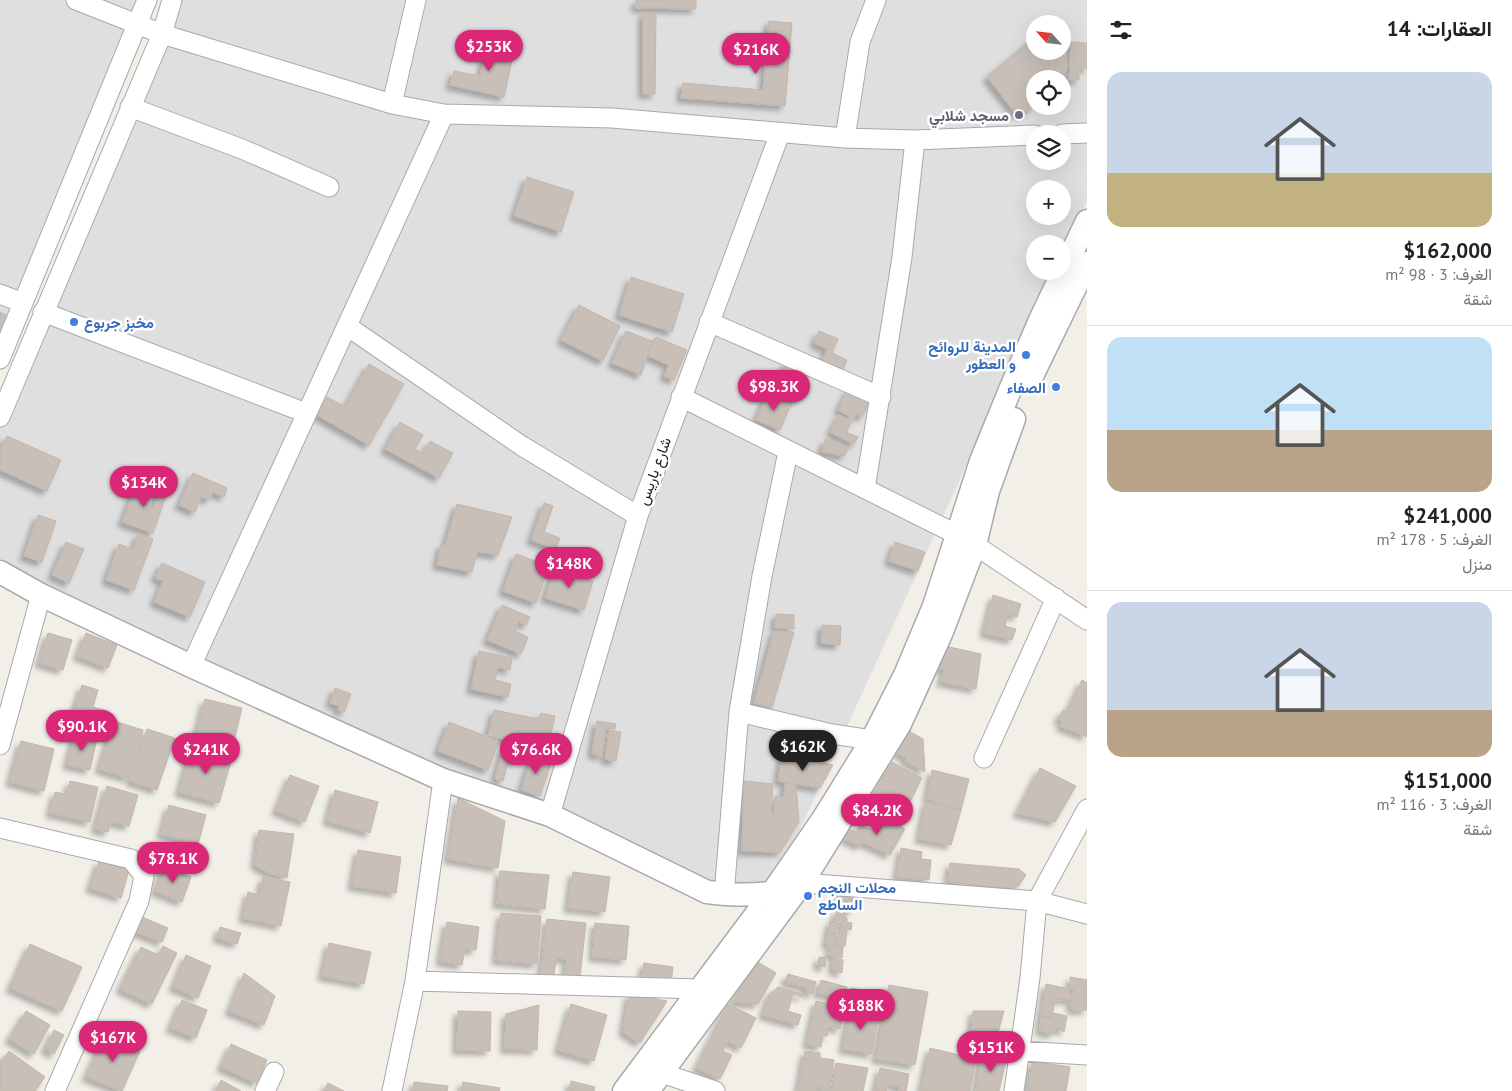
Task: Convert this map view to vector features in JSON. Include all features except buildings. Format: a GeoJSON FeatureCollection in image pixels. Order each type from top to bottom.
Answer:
{"type":"FeatureCollection","features":[{"type":"Feature","properties":{"kind":"street"},"geometry":{"type":"LineString","coordinates":[[76,0],[162,34],[392,104],[444,114],[612,118],[780,134],[845,138],[915,140],[1026,135]]}},
{"type":"Feature","properties":{"kind":"street"},"geometry":{"type":"LineString","coordinates":[[0,359],[148,0]]}},
{"type":"Feature","properties":{"kind":"street"},"geometry":{"type":"LineString","coordinates":[[0,417],[162,34],[172,0]]}},
{"type":"Feature","properties":{"kind":"street"},"geometry":{"type":"LineString","coordinates":[[392,104],[416,0]]}},
{"type":"Feature","properties":{"kind":"street"},"geometry":{"type":"LineString","coordinates":[[845,138],[860,42],[874,1]]}},
{"type":"Feature","properties":{"kind":"street"},"geometry":{"type":"LineString","coordinates":[[130,107],[242,149],[329,187]]}},
{"type":"Feature","properties":{"kind":"street"},"geometry":{"type":"LineString","coordinates":[[191,666],[444,114]]}},
{"type":"Feature","properties":{"kind":"street"},"geometry":{"type":"LineString","coordinates":[[1071,134],[1087,133]]}},
{"type":"Feature","properties":{"kind":"street","name":"شارع باريس"},"geometry":{"type":"LineString","coordinates":[[550,815],[638,516],[780,134]]}},
{"type":"Feature","properties":{"kind":"street"},"geometry":{"type":"LineString","coordinates":[[865,489],[902,257],[915,140]]}},
{"type":"Feature","properties":{"kind":"street"},"geometry":{"type":"LineString","coordinates":[[648,1091],[802,883],[900,724],[941,634],[966,540],[981,461],[1040,320],[1087,221]]}},
{"type":"Feature","properties":{"kind":"street"},"geometry":{"type":"LineString","coordinates":[[624,1091],[772,893],[823,819],[872,740],[905,675],[934,606],[988,491],[1027,387],[1087,263]]}},
{"type":"Feature","properties":{"kind":"street"},"geometry":{"type":"LineString","coordinates":[[0,294],[23,303]]}},
{"type":"Feature","properties":{"kind":"street"},"geometry":{"type":"LineString","coordinates":[[43,312],[306,413]]}},
{"type":"Feature","properties":{"kind":"street"},"geometry":{"type":"LineString","coordinates":[[709,322],[881,397]]}},
{"type":"Feature","properties":{"kind":"street"},"geometry":{"type":"LineString","coordinates":[[347,326],[522,446],[638,516]]}},
{"type":"Feature","properties":{"kind":"street"},"geometry":{"type":"LineString","coordinates":[[681,397],[966,540],[1087,620]]}},
{"type":"Feature","properties":{"kind":"street"},"geometry":{"type":"LineString","coordinates":[[724,894],[739,712],[762,576],[788,452]]}},
{"type":"Feature","properties":{"kind":"street"},"geometry":{"type":"LineString","coordinates":[[0,572],[41,595],[191,666],[443,780],[550,815],[707,892],[724,894],[772,893],[802,883],[1037,901],[1087,914]]}},
{"type":"Feature","properties":{"kind":"street"},"geometry":{"type":"LineString","coordinates":[[0,745],[41,595]]}},
{"type":"Feature","properties":{"kind":"street"},"geometry":{"type":"LineString","coordinates":[[984,758],[1056,598]]}},
{"type":"Feature","properties":{"kind":"street"},"geometry":{"type":"LineString","coordinates":[[739,712],[832,734],[872,740]]}},
{"type":"Feature","properties":{"kind":"street"},"geometry":{"type":"LineString","coordinates":[[392,1091],[415,981],[443,780]]}},
{"type":"Feature","properties":{"kind":"street"},"geometry":{"type":"LineString","coordinates":[[1014,1091],[1021,1051],[1037,901],[1087,809]]}},
{"type":"Feature","properties":{"kind":"street"},"geometry":{"type":"LineString","coordinates":[[0,828],[131,859],[144,876],[139,901],[55,1091]]}},
{"type":"Feature","properties":{"kind":"street"},"geometry":{"type":"LineString","coordinates":[[415,981],[699,989]]}},
{"type":"Feature","properties":{"kind":"street"},"geometry":{"type":"LineString","coordinates":[[1021,1051],[1087,1055]]}},
{"type":"Feature","properties":{"kind":"street"},"geometry":{"type":"LineString","coordinates":[[265,1091],[274,1072]]}},
{"type":"Feature","properties":{"kind":"street"},"geometry":{"type":"LineString","coordinates":[[662,1073],[715,1091]]}},
{"type":"Feature","properties":{"kind":"shaded area"},"geometry":{"type":"Polygon","coordinates":[[[0,0],[146,0],[0,360],[0,0]]]}},
{"type":"Feature","properties":{"kind":"shaded area"},"geometry":{"type":"Polygon","coordinates":[[[175,0],[1087,0],[1087,132],[1071,132],[1071,125],[1026,125],[1026,133],[918,135],[444,111],[393,101],[441,116],[879,142],[1026,135],[1026,170],[1071,170],[1071,134],[1087,133],[1087,201],[1071,237],[1071,235],[1026,235],[1026,280],[1051,280],[771,893],[723,894],[707,891],[549,813],[443,779],[190,665],[0,570],[0,420],[162,34],[354,90],[165,32],[175,0]]]}},
{"type":"Feature","properties":{"kind":"place","name":"مسجد شلابي"},"geometry":{"type":"Point","coordinates":[1019,115]}},
{"type":"Feature","properties":{"kind":"place","name":"مخبز جربوع"},"geometry":{"type":"Point","coordinates":[74,322]}},
{"type":"Feature","properties":{"kind":"place","name":"المدينة للروائح و العطور"},"geometry":{"type":"Point","coordinates":[1026,355]}},
{"type":"Feature","properties":{"kind":"place","name":"الصفاء"},"geometry":{"type":"Point","coordinates":[1056,387]}},
{"type":"Feature","properties":{"kind":"place","name":"محلات النجم الساطع"},"geometry":{"type":"Point","coordinates":[808,896]}}]}
